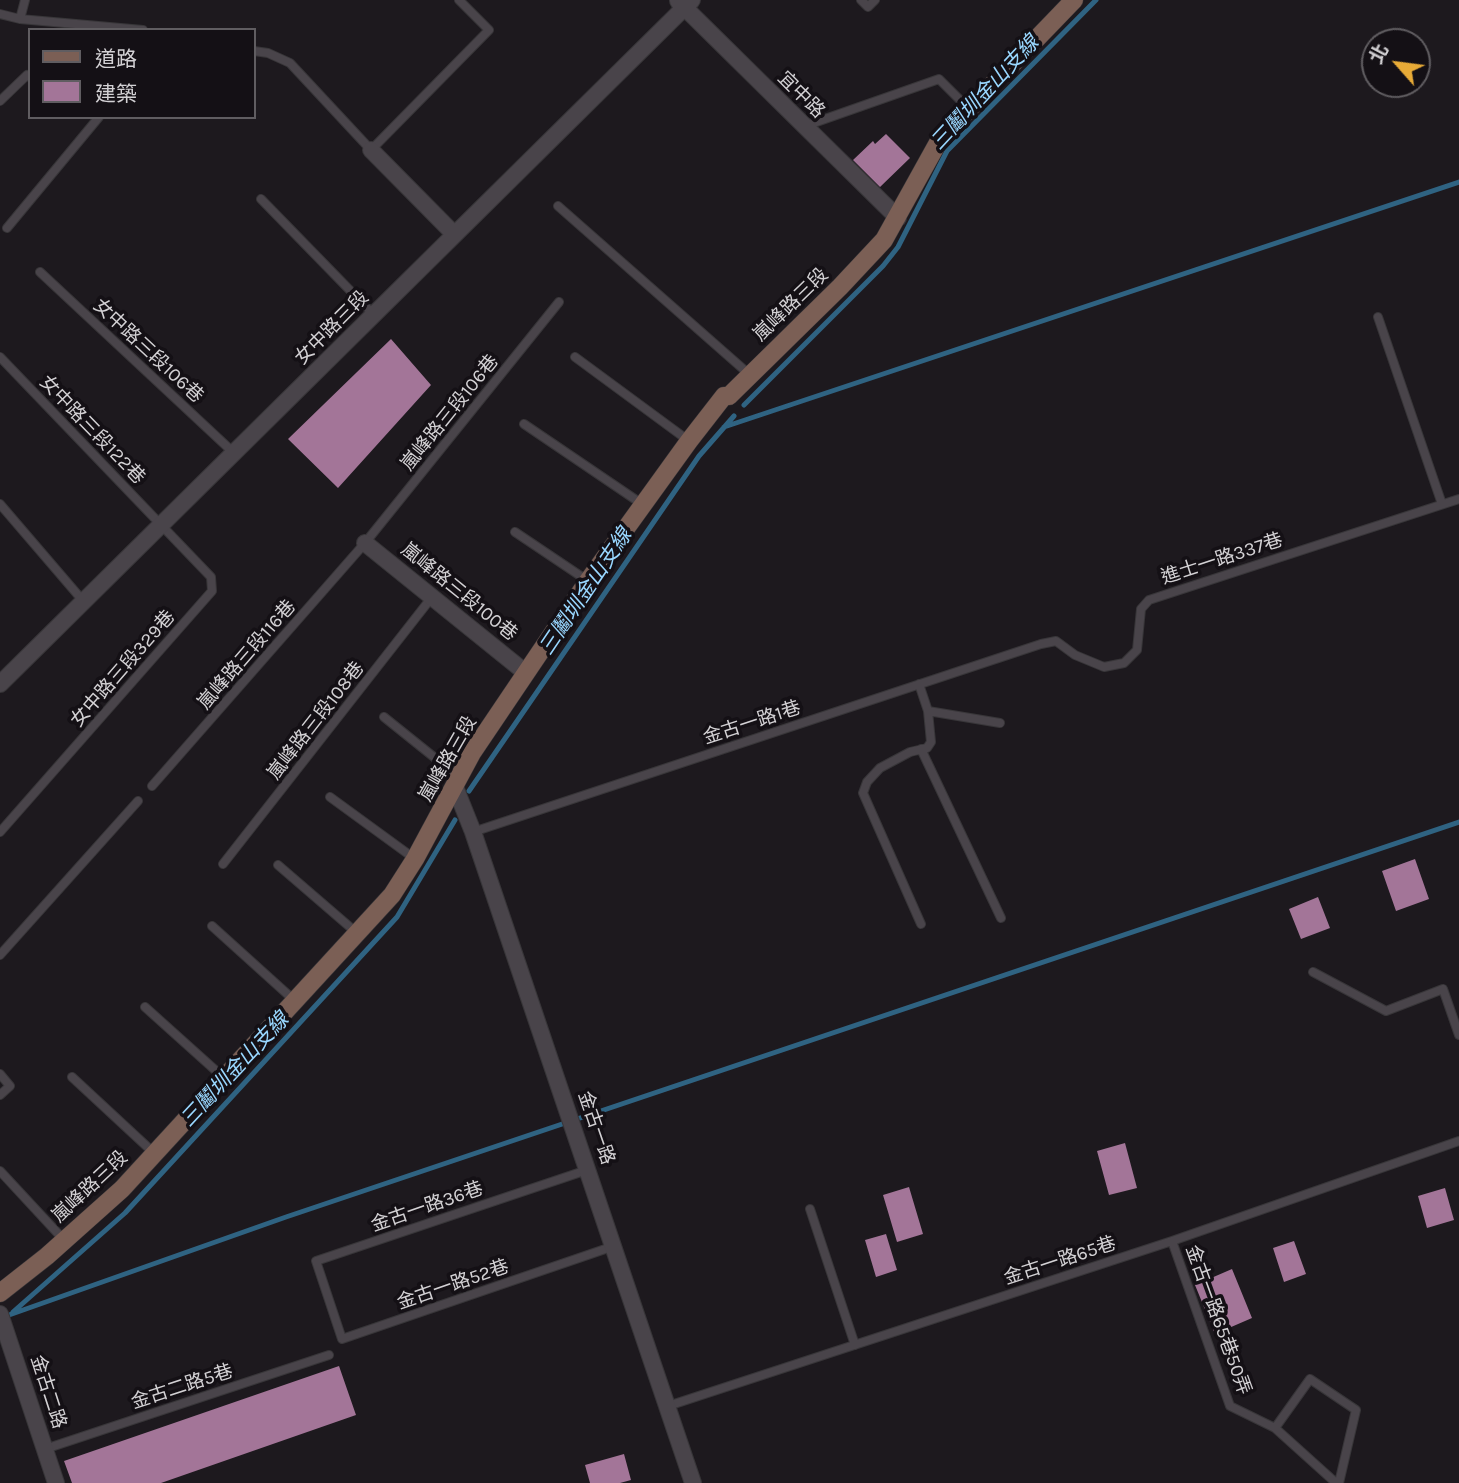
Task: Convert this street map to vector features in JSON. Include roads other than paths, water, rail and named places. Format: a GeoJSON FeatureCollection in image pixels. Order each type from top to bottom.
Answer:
{"type":"FeatureCollection","features":[{"type":"Feature","properties":{"kind":"street","name":"嵐峰路三段"},"geometry":{"type":"LineString","coordinates":[[0,1293],[122,1189],[392,895],[415,859],[472,753],[588,581],[689,441],[724,396],[729,396],[884,240],[940,139],[1072,1]]}},
{"type":"Feature","properties":{"kind":"street","name":"宜中路"},"geometry":{"type":"LineString","coordinates":[[684,3],[803,127],[898,218]]}},
{"type":"Feature","properties":{"kind":"street","name":"女中路三段"},"geometry":{"type":"LineString","coordinates":[[0,684],[375,315],[684,3]]}},
{"type":"Feature","properties":{"kind":"street"},"geometry":{"type":"LineString","coordinates":[[371,150],[454,234]]}},
{"type":"Feature","properties":{"kind":"street","name":"嵐峰路三段100巷"},"geometry":{"type":"LineString","coordinates":[[365,543],[526,673]]}},
{"type":"Feature","properties":{"kind":"street","name":"金古一路"},"geometry":{"type":"LineString","coordinates":[[457,783],[693,1483]]}},
{"type":"Feature","properties":{"kind":"street","name":"金古二路"},"geometry":{"type":"LineString","coordinates":[[0,1314],[56,1483]]}},
{"type":"Feature","properties":{"kind":"lane"},"geometry":{"type":"LineString","coordinates":[[20,19],[25,0]]}},
{"type":"Feature","properties":{"kind":"lane"},"geometry":{"type":"LineString","coordinates":[[256,51],[268,53],[290,63],[371,150],[489,30],[458,0]]}},
{"type":"Feature","properties":{"kind":"lane"},"geometry":{"type":"LineString","coordinates":[[861,0],[867,7],[874,0]]}},
{"type":"Feature","properties":{"kind":"lane"},"geometry":{"type":"LineString","coordinates":[[0,14],[20,19],[125,28]]}},
{"type":"Feature","properties":{"kind":"lane"},"geometry":{"type":"LineString","coordinates":[[0,101],[28,76]]}},
{"type":"Feature","properties":{"kind":"lane"},"geometry":{"type":"LineString","coordinates":[[803,127],[939,79],[968,107]]}},
{"type":"Feature","properties":{"kind":"lane"},"geometry":{"type":"LineString","coordinates":[[7,228],[97,119]]}},
{"type":"Feature","properties":{"kind":"lane"},"geometry":{"type":"LineString","coordinates":[[261,199],[375,315]]}},
{"type":"Feature","properties":{"kind":"lane"},"geometry":{"type":"LineString","coordinates":[[558,206],[750,375]]}},
{"type":"Feature","properties":{"kind":"lane","name":"女中路三段106巷"},"geometry":{"type":"LineString","coordinates":[[40,272],[234,454]]}},
{"type":"Feature","properties":{"kind":"lane","name":"嵐峰路三段106巷"},"geometry":{"type":"LineString","coordinates":[[365,543],[559,302]]}},
{"type":"Feature","properties":{"kind":"lane"},"geometry":{"type":"LineString","coordinates":[[1378,317],[1442,504]]}},
{"type":"Feature","properties":{"kind":"lane","name":"女中路三段122巷"},"geometry":{"type":"LineString","coordinates":[[0,357],[161,525]]}},
{"type":"Feature","properties":{"kind":"lane"},"geometry":{"type":"LineString","coordinates":[[575,357],[689,441]]}},
{"type":"Feature","properties":{"kind":"lane"},"geometry":{"type":"LineString","coordinates":[[524,424],[642,504]]}},
{"type":"Feature","properties":{"kind":"lane","name":"進士一路337巷"},"geometry":{"type":"LineString","coordinates":[[1041,643],[1056,641],[1075,655],[1104,667],[1125,663],[1137,650],[1141,609],[1149,600],[1459,499]]}},
{"type":"Feature","properties":{"kind":"lane"},"geometry":{"type":"LineString","coordinates":[[0,504],[83,602]]}},
{"type":"Feature","properties":{"kind":"lane","name":"女中路三段329巷"},"geometry":{"type":"LineString","coordinates":[[0,832],[212,591],[211,577],[161,525]]}},
{"type":"Feature","properties":{"kind":"lane"},"geometry":{"type":"LineString","coordinates":[[515,532],[588,581]]}},
{"type":"Feature","properties":{"kind":"lane","name":"嵐峰路三段116巷"},"geometry":{"type":"LineString","coordinates":[[152,786],[365,543]]}},
{"type":"Feature","properties":{"kind":"lane","name":"嵐峰路三段108巷"},"geometry":{"type":"LineString","coordinates":[[223,864],[432,597]]}},
{"type":"Feature","properties":{"kind":"lane","name":"金古一路1巷"},"geometry":{"type":"LineString","coordinates":[[473,832],[1041,643]]}},
{"type":"Feature","properties":{"kind":"lane"},"geometry":{"type":"LineString","coordinates":[[919,684],[928,711],[931,742],[927,748],[909,752],[880,768],[867,782],[863,793],[921,924]]}},
{"type":"Feature","properties":{"kind":"lane"},"geometry":{"type":"LineString","coordinates":[[928,711],[1000,723]]}},
{"type":"Feature","properties":{"kind":"lane"},"geometry":{"type":"LineString","coordinates":[[384,717],[457,783]]}},
{"type":"Feature","properties":{"kind":"lane"},"geometry":{"type":"LineString","coordinates":[[920,749],[1001,918]]}},
{"type":"Feature","properties":{"kind":"lane"},"geometry":{"type":"LineString","coordinates":[[330,797],[415,859]]}},
{"type":"Feature","properties":{"kind":"lane"},"geometry":{"type":"LineString","coordinates":[[0,955],[138,801]]}},
{"type":"Feature","properties":{"kind":"lane"},"geometry":{"type":"LineString","coordinates":[[278,865],[358,934]]}},
{"type":"Feature","properties":{"kind":"lane"},"geometry":{"type":"LineString","coordinates":[[212,926],[295,1002]]}},
{"type":"Feature","properties":{"kind":"lane"},"geometry":{"type":"LineString","coordinates":[[1313,972],[1386,1011],[1443,989],[1459,1035]]}},
{"type":"Feature","properties":{"kind":"lane"},"geometry":{"type":"LineString","coordinates":[[145,1007],[224,1078]]}},
{"type":"Feature","properties":{"kind":"lane"},"geometry":{"type":"LineString","coordinates":[[0,1074],[10,1086],[0,1096]]}},
{"type":"Feature","properties":{"kind":"lane"},"geometry":{"type":"LineString","coordinates":[[72,1077],[155,1154]]}},
{"type":"Feature","properties":{"kind":"lane","name":"金古一路65巷"},"geometry":{"type":"LineString","coordinates":[[668,1406],[1172,1241],[1459,1141]]}},
{"type":"Feature","properties":{"kind":"lane","name":"金古一路36巷"},"geometry":{"type":"LineString","coordinates":[[329,1300],[316,1261],[587,1170]]}},
{"type":"Feature","properties":{"kind":"lane"},"geometry":{"type":"LineString","coordinates":[[0,1171],[64,1240]]}},
{"type":"Feature","properties":{"kind":"lane"},"geometry":{"type":"LineString","coordinates":[[810,1209],[855,1345]]}},
{"type":"Feature","properties":{"kind":"lane","name":"金古一路65巷50弄"},"geometry":{"type":"LineString","coordinates":[[1172,1241],[1230,1406],[1275,1428],[1338,1483]]}},
{"type":"Feature","properties":{"kind":"lane","name":"金古一路52巷"},"geometry":{"type":"LineString","coordinates":[[329,1300],[342,1339],[614,1246]]}},
{"type":"Feature","properties":{"kind":"lane","name":"金古二路5巷"},"geometry":{"type":"LineString","coordinates":[[45,1449],[329,1355]]}},
{"type":"Feature","properties":{"kind":"lane"},"geometry":{"type":"LineString","coordinates":[[1275,1428],[1310,1379],[1356,1410],[1338,1483]]}},
{"type":"Feature","properties":{"kind":"waterway","name":"三鬮圳金山支線"},"geometry":{"type":"LineString","coordinates":[[744,405],[883,266],[898,247],[947,151],[1096,0]]}},
{"type":"Feature","properties":{"kind":"waterway"},"geometry":{"type":"LineString","coordinates":[[724,427],[1459,182]]}},
{"type":"Feature","properties":{"kind":"waterway","name":"三鬮圳金山支線"},"geometry":{"type":"LineString","coordinates":[[469,791],[699,456],[734,416]]}},
{"type":"Feature","properties":{"kind":"waterway","name":"三鬮圳金山支線"},"geometry":{"type":"LineString","coordinates":[[13,1312],[125,1213],[397,917],[455,820]]}},
{"type":"Feature","properties":{"kind":"waterway"},"geometry":{"type":"LineString","coordinates":[[9,1315],[286,1217],[1459,822]]}}]}
